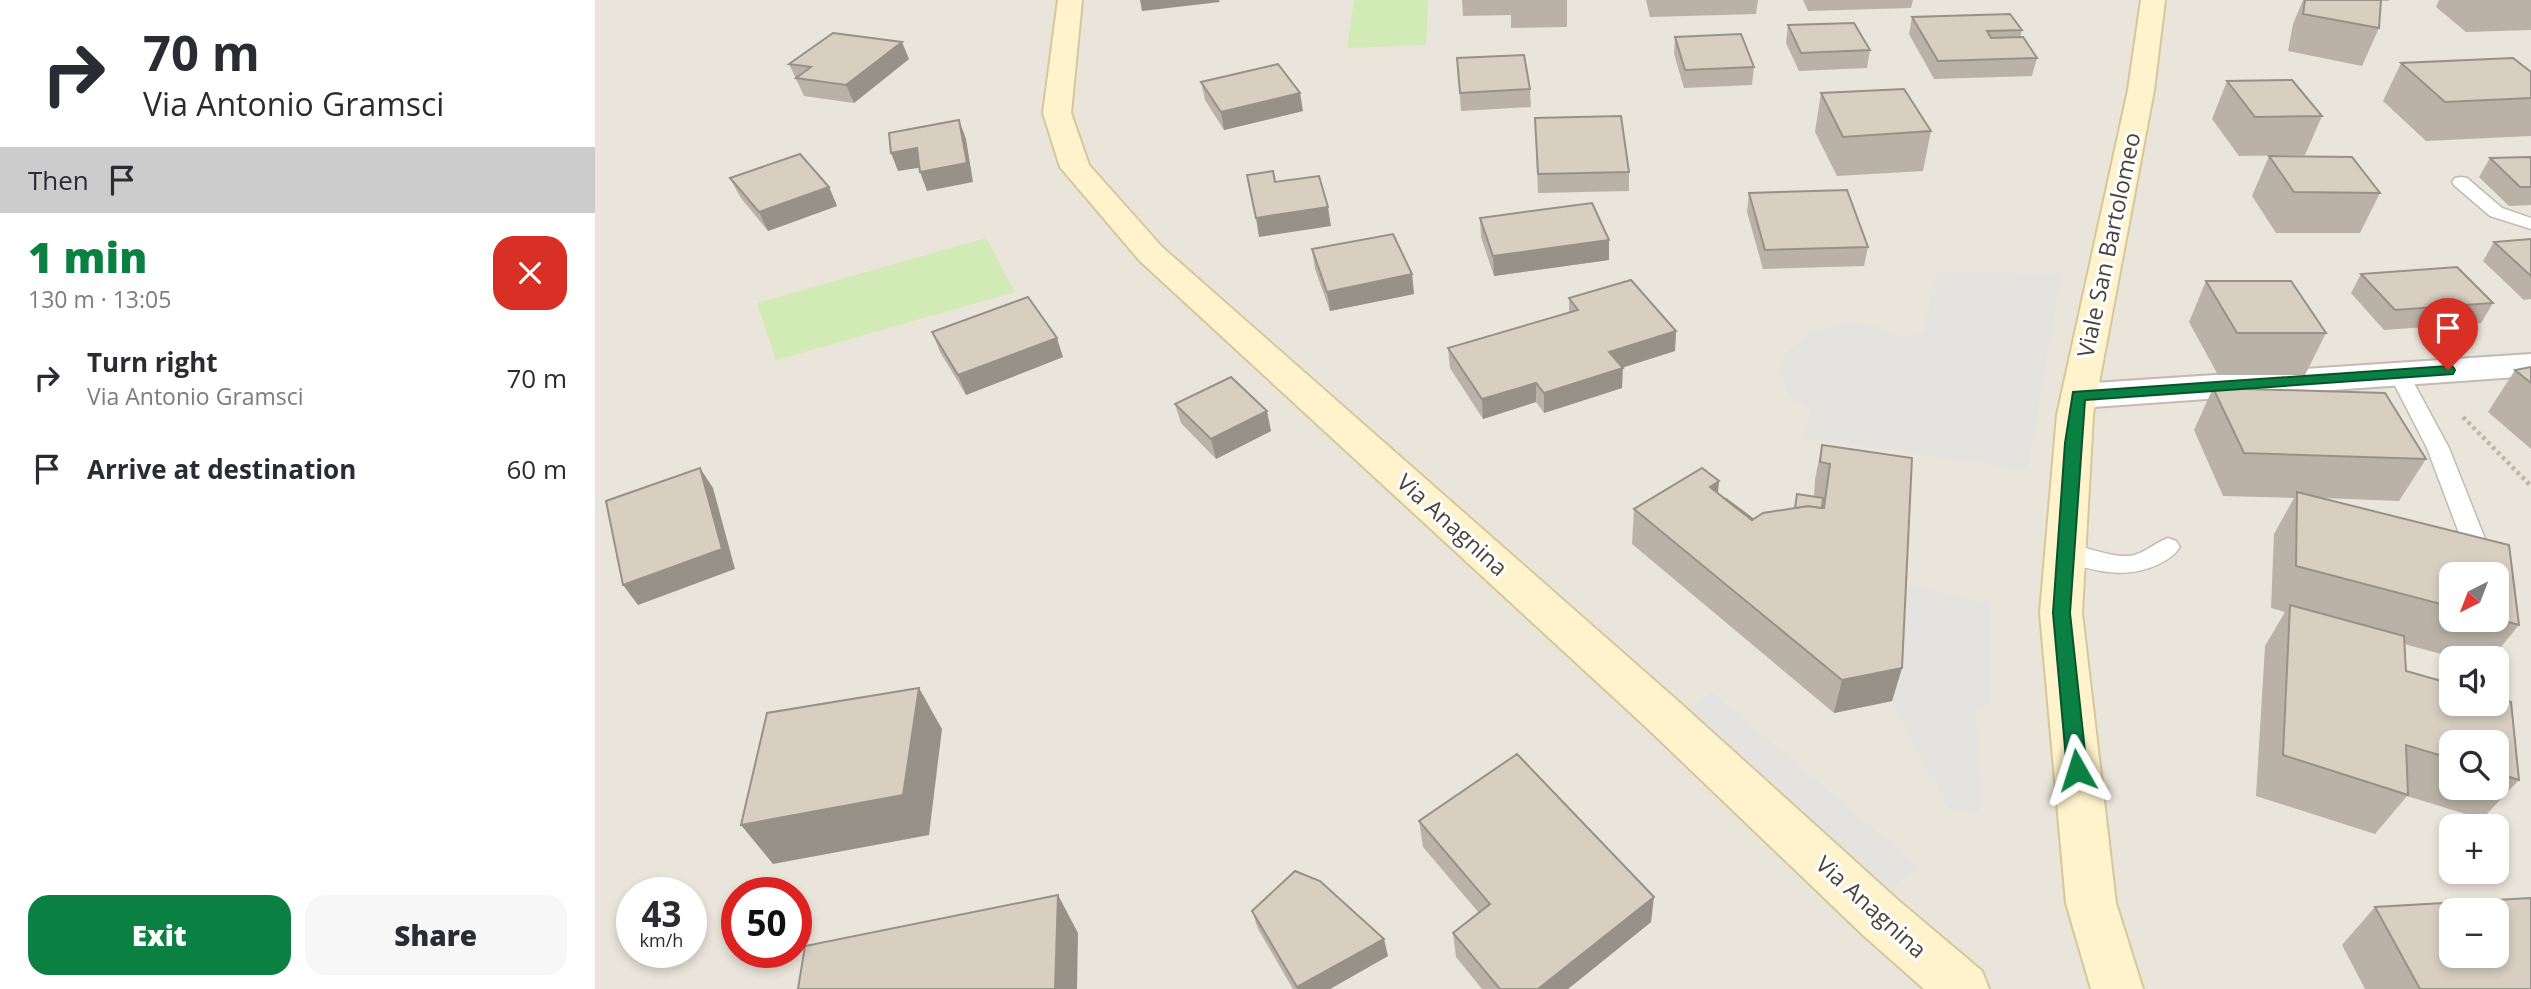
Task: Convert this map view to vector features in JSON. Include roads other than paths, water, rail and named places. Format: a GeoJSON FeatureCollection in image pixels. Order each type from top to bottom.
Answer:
{"type":"FeatureCollection","features":[{"type":"Feature","properties":{"kind":"main road","name":"Via Anagnina"},"geometry":{"type":"LineString","coordinates":[[1070,0],[1058,113],[1061,124],[1075,167],[1150,254],[1663,715],[1881,918],[1963,989]]}},
{"type":"Feature","properties":{"kind":"main road","name":"Viale San Bartolomeo"},"geometry":{"type":"LineString","coordinates":[[2117,989],[2091,903],[2061,613],[2079,396],[2141,90],[2153,0]]}},
{"type":"Feature","properties":{"kind":"street"},"geometry":{"type":"LineString","coordinates":[[2079,396],[2531,365]]}},
{"type":"Feature","properties":{"kind":"lane"},"geometry":{"type":"LineString","coordinates":[[2461,181],[2496,212],[2531,224]]}},
{"type":"Feature","properties":{"kind":"lane"},"geometry":{"type":"LineString","coordinates":[[2410,373],[2477,549]]}},
{"type":"Feature","properties":{"kind":"lane"},"geometry":{"type":"LineString","coordinates":[[2065,553],[2120,568],[2154,558],[2168,547]]}}]}
